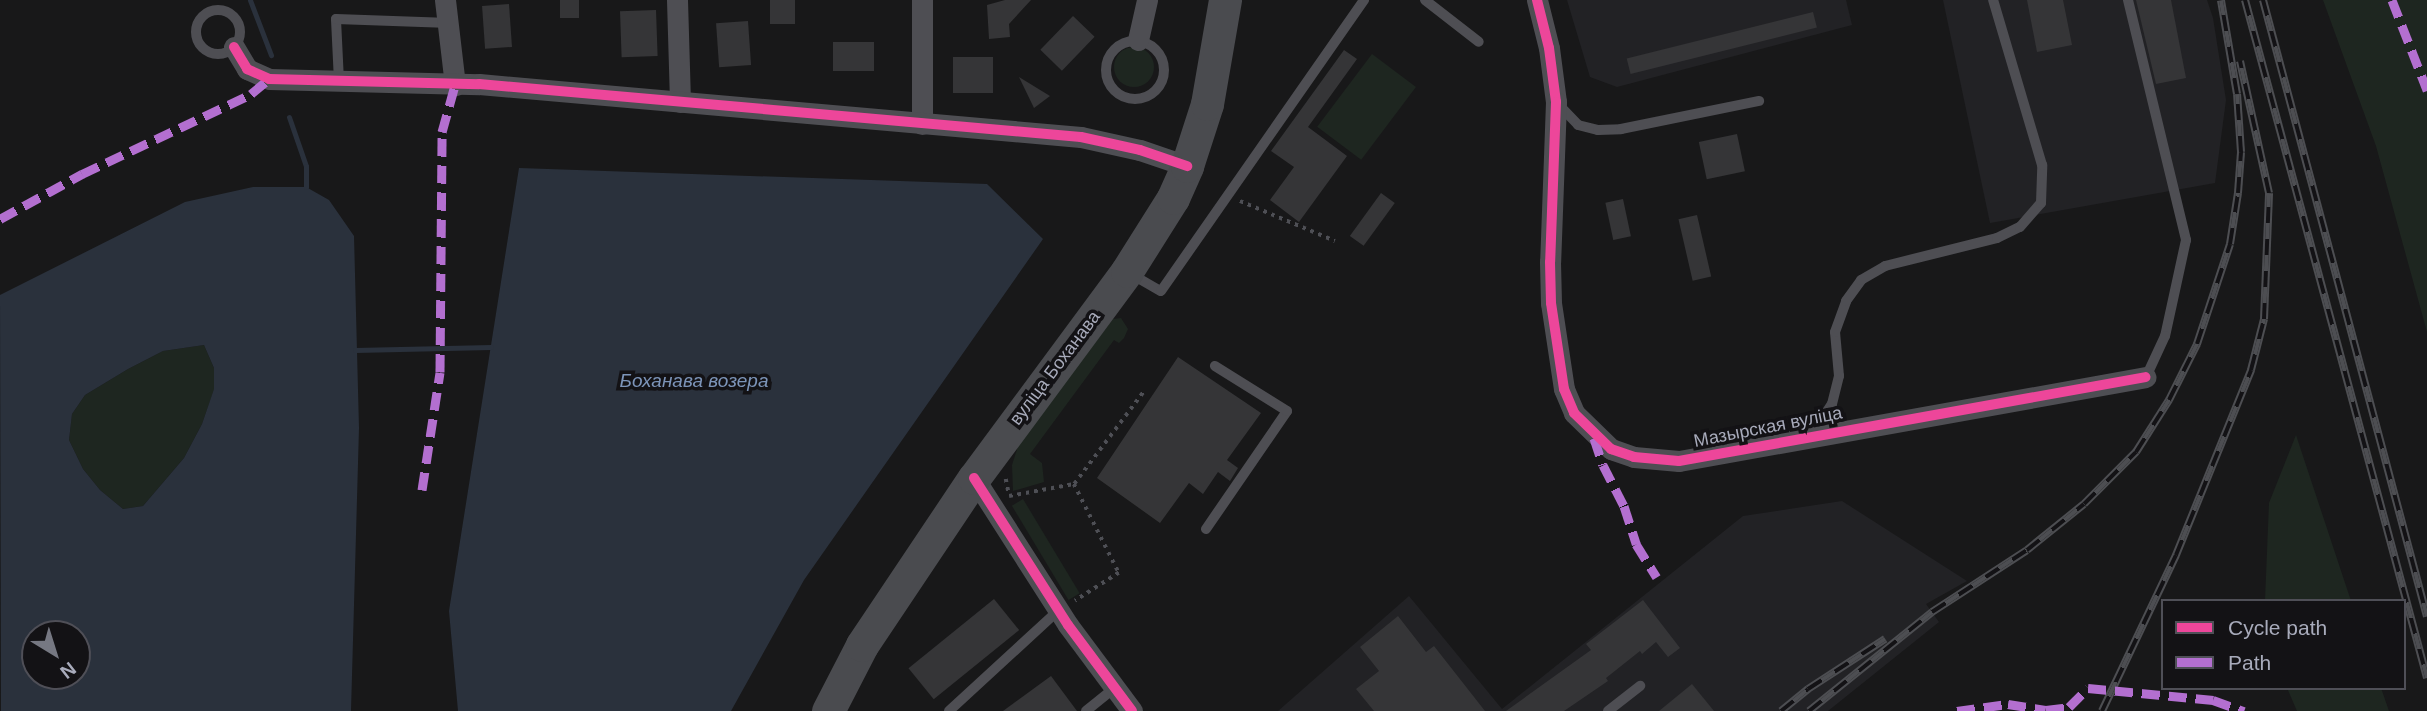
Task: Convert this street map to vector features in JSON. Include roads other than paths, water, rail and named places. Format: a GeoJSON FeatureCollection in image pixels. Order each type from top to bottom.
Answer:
{"type":"FeatureCollection","features":[{"type":"Feature","properties":{"kind":"main road","name":"вуліца Боханава"},"geometry":{"type":"LineString","coordinates":[[828,711],[862,645],[990,476],[1154,231],[1187,166],[1207,104],[1226,0]]}},
{"type":"Feature","properties":{"kind":"street"},"geometry":{"type":"LineString","coordinates":[[445,0],[450,23],[455,85]]}},
{"type":"Feature","properties":{"kind":"street"},"geometry":{"type":"LineString","coordinates":[[677,0],[680,102]]}},
{"type":"Feature","properties":{"kind":"street"},"geometry":{"type":"LineString","coordinates":[[922,0],[922,124]]}},
{"type":"Feature","properties":{"kind":"street"},"geometry":{"type":"LineString","coordinates":[[1138,40],[1147,0]]}},
{"type":"Feature","properties":{"kind":"street","name":"Мазырская вуліца"},"geometry":{"type":"LineString","coordinates":[[1537,0],[1549,48],[1556,102],[1549,262],[1551,303],[1564,389],[1574,413],[1611,449],[1653,460],[1679,461],[2146,377]]}},
{"type":"Feature","properties":{"kind":"street"},"geometry":{"type":"LineString","coordinates":[[234,47],[247,69],[269,79],[479,84],[1081,137],[1140,150],[1187,166]]}},
{"type":"Feature","properties":{"kind":"street"},"geometry":{"type":"LineString","coordinates":[[990,476],[1062,606],[1114,688],[1132,711]]}},
{"type":"Feature","properties":{"kind":"lane"},"geometry":{"type":"LineString","coordinates":[[1127,271],[1161,291],[1225,195],[1364,0]]}},
{"type":"Feature","properties":{"kind":"lane"},"geometry":{"type":"LineString","coordinates":[[1425,0],[1479,42]]}},
{"type":"Feature","properties":{"kind":"lane"},"geometry":{"type":"LineString","coordinates":[[1811,436],[1832,404],[1839,376],[1835,332],[1846,301],[1861,280],[1885,266],[1997,238],[2020,228],[2041,203],[2042,165],[1993,0]]}},
{"type":"Feature","properties":{"kind":"lane"},"geometry":{"type":"LineString","coordinates":[[2128,0],[2186,240],[2165,336],[2146,377]]}},
{"type":"Feature","properties":{"kind":"lane"},"geometry":{"type":"LineString","coordinates":[[215,10],[232,15],[240,30],[234,47],[218,54],[202,47],[196,32],[201,18],[215,10]]}},
{"type":"Feature","properties":{"kind":"lane"},"geometry":{"type":"LineString","coordinates":[[339,81],[336,19],[450,23]]}},
{"type":"Feature","properties":{"kind":"lane"},"geometry":{"type":"LineString","coordinates":[[1138,40],[1156,48],[1165,69],[1157,89],[1150,96],[1135,99],[1118,94],[1112,88],[1106,65],[1118,46],[1138,40]]}},
{"type":"Feature","properties":{"kind":"lane"},"geometry":{"type":"LineString","coordinates":[[1556,102],[1578,125],[1598,130],[1621,129],[1759,101]]}},
{"type":"Feature","properties":{"kind":"lane"},"geometry":{"type":"LineString","coordinates":[[1206,529],[1287,411],[1215,366]]}},
{"type":"Feature","properties":{"kind":"lane"},"geometry":{"type":"LineString","coordinates":[[949,711],[1062,606]]}},
{"type":"Feature","properties":{"kind":"lane"},"geometry":{"type":"LineString","coordinates":[[1608,711],[1640,686]]}},
{"type":"Feature","properties":{"kind":"lane"},"geometry":{"type":"LineString","coordinates":[[1086,711],[1114,688]]}},
{"type":"Feature","properties":{"kind":"water","name":"Боханава возера"},"geometry":{"type":"Polygon","coordinates":[[[519,168],[987,184],[1043,239],[804,580],[731,711],[458,711],[449,611],[519,168]]]}},
{"type":"Feature","properties":{"kind":"water"},"geometry":{"type":"Polygon","coordinates":[[[253,187],[306,187],[329,200],[354,236],[359,428],[351,711],[1,711],[0,295],[185,202],[253,187]],[[204,345],[163,351],[85,395],[72,414],[69,440],[83,469],[100,490],[123,509],[143,506],[184,458],[202,424],[214,389],[214,368],[204,345]]]}},
{"type":"Feature","properties":{"kind":"waterway"},"geometry":{"type":"LineString","coordinates":[[250,0],[271,55]]}},
{"type":"Feature","properties":{"kind":"waterway"},"geometry":{"type":"LineString","coordinates":[[289,117],[306,166],[306,187]]}},
{"type":"Feature","properties":{"kind":"waterway"},"geometry":{"type":"LineString","coordinates":[[355,350],[491,347]]}},
{"type":"Feature","properties":{"kind":"railway"},"geometry":{"type":"LineString","coordinates":[[1809,711],[1932,612],[2027,550],[2084,504],[2136,452],[2169,400],[2197,344],[2230,244],[2238,193],[2241,152],[2237,94],[2221,0]]}},
{"type":"Feature","properties":{"kind":"railway"},"geometry":{"type":"LineString","coordinates":[[2245,0],[2406,599]]}},
{"type":"Feature","properties":{"kind":"railway"},"geometry":{"type":"LineString","coordinates":[[2263,0],[2427,617]]}},
{"type":"Feature","properties":{"kind":"railway"},"geometry":{"type":"LineString","coordinates":[[2102,711],[2176,555],[2251,370],[2264,319],[2269,193],[2240,61]]}},
{"type":"Feature","properties":{"kind":"railway"},"geometry":{"type":"LineString","coordinates":[[2406,600],[2427,678]]}},
{"type":"Feature","properties":{"kind":"railway"},"geometry":{"type":"LineString","coordinates":[[1781,711],[1808,689],[1885,639]]}}]}
